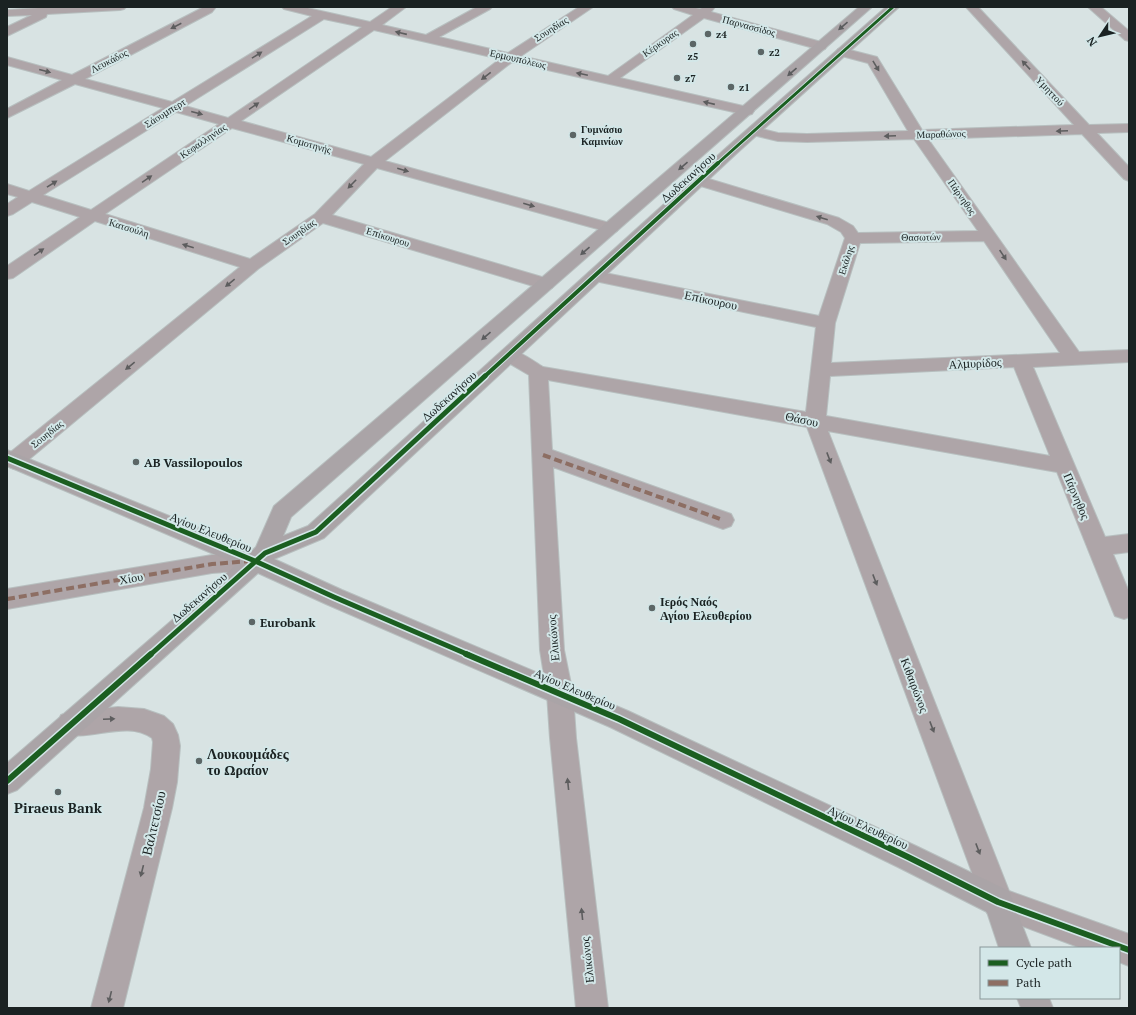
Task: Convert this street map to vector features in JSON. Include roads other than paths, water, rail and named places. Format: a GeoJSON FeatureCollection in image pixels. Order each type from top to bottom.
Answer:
{"type":"FeatureCollection","features":[{"type":"Feature","properties":{"kind":"street"},"geometry":{"type":"LineString","coordinates":[[7,13],[120,7]]}},
{"type":"Feature","properties":{"kind":"street","name":"Λευκάδος"},"geometry":{"type":"LineString","coordinates":[[7,114],[208,10],[210,7]]}},
{"type":"Feature","properties":{"kind":"street","name":"Ερμουπόλεως"},"geometry":{"type":"LineString","coordinates":[[288,7],[747,111]]}},
{"type":"Feature","properties":{"kind":"street","name":"Κεφαλληνίας"},"geometry":{"type":"LineString","coordinates":[[7,274],[400,7]]}},
{"type":"Feature","properties":{"kind":"street"},"geometry":{"type":"LineString","coordinates":[[427,39],[486,7]]}},
{"type":"Feature","properties":{"kind":"street","name":"Σουηδίας"},"geometry":{"type":"LineString","coordinates":[[10,460],[252,265],[321,217],[374,162],[509,58],[587,7]]}},
{"type":"Feature","properties":{"kind":"street","name":"Παρνασσίδος"},"geometry":{"type":"LineString","coordinates":[[678,7],[707,10],[821,46]]}},
{"type":"Feature","properties":{"kind":"street","name":"Δωδεκανήσου"},"geometry":{"type":"LineString","coordinates":[[260,557],[282,512],[866,7]]}},
{"type":"Feature","properties":{"kind":"street","name":"Δωδεκανήσου"},"geometry":{"type":"LineString","coordinates":[[7,781],[260,557],[316,532],[699,181],[893,7]]}},
{"type":"Feature","properties":{"kind":"street","name":"Υμηττού"},"geometry":{"type":"LineString","coordinates":[[972,7],[1129,176]]}},
{"type":"Feature","properties":{"kind":"street"},"geometry":{"type":"LineString","coordinates":[[1094,7],[1129,37]]}},
{"type":"Feature","properties":{"kind":"street","name":"Κέρκυρας"},"geometry":{"type":"LineString","coordinates":[[610,80],[638,58],[707,10]]}},
{"type":"Feature","properties":{"kind":"street"},"geometry":{"type":"LineString","coordinates":[[7,32],[52,11]]}},
{"type":"Feature","properties":{"kind":"street","name":"Σάουμπερτ"},"geometry":{"type":"LineString","coordinates":[[7,211],[322,15]]}},
{"type":"Feature","properties":{"kind":"street","name":"Πάρνηθος"},"geometry":{"type":"LineString","coordinates":[[842,52],[873,60],[918,135],[1073,358]]}},
{"type":"Feature","properties":{"kind":"street","name":"Κομοτηνής"},"geometry":{"type":"LineString","coordinates":[[7,61],[611,228]]}},
{"type":"Feature","properties":{"kind":"street","name":"Μαραθώνος"},"geometry":{"type":"LineString","coordinates":[[754,131],[790,138],[1129,128]]}},
{"type":"Feature","properties":{"kind":"street","name":"Εκάλης"},"geometry":{"type":"LineString","coordinates":[[699,181],[833,221],[847,229],[853,238],[826,323],[822,370],[815,422]]}},
{"type":"Feature","properties":{"kind":"street","name":"Κατσούλη"},"geometry":{"type":"LineString","coordinates":[[7,189],[252,265]]}},
{"type":"Feature","properties":{"kind":"street","name":"Επίκουρου"},"geometry":{"type":"LineString","coordinates":[[321,217],[546,284]]}},
{"type":"Feature","properties":{"kind":"street","name":"Θασωτών"},"geometry":{"type":"LineString","coordinates":[[853,238],[989,236]]}},
{"type":"Feature","properties":{"kind":"street","name":"Επίκουρου"},"geometry":{"type":"LineString","coordinates":[[595,276],[826,323]]}},
{"type":"Feature","properties":{"kind":"street"},"geometry":{"type":"LineString","coordinates":[[509,355],[538,372]]}},
{"type":"Feature","properties":{"kind":"street","name":"Αλμυρίδος"},"geometry":{"type":"LineString","coordinates":[[822,370],[1129,356]]}},
{"type":"Feature","properties":{"kind":"street","name":"Πάρνηθος"},"geometry":{"type":"LineString","coordinates":[[1021,361],[1124,609]]}},
{"type":"Feature","properties":{"kind":"street","name":"Θάσου"},"geometry":{"type":"LineString","coordinates":[[538,372],[770,412],[815,422],[1065,466]]}},
{"type":"Feature","properties":{"kind":"street","name":"Ελικώνος"},"geometry":{"type":"LineString","coordinates":[[538,372],[552,650],[560,694],[563,746],[592,1008]]}},
{"type":"Feature","properties":{"kind":"street","name":"Κιθαιρώνος"},"geometry":{"type":"LineString","coordinates":[[815,422],[1015,947]]}},
{"type":"Feature","properties":{"kind":"street"},"geometry":{"type":"LineString","coordinates":[[543,455],[723,520]]}},
{"type":"Feature","properties":{"kind":"street","name":"Αγίου Ελευθερίου"},"geometry":{"type":"LineString","coordinates":[[10,460],[260,557],[334,597],[640,729],[908,857],[998,902],[1129,950]]}},
{"type":"Feature","properties":{"kind":"street"},"geometry":{"type":"LineString","coordinates":[[1099,547],[1129,543]]}},
{"type":"Feature","properties":{"kind":"street","name":"Χίου"},"geometry":{"type":"LineString","coordinates":[[7,598],[260,557]]}},
{"type":"Feature","properties":{"kind":"street","name":"Βαλτετσίου"},"geometry":{"type":"LineString","coordinates":[[70,724],[114,718],[137,720],[156,725],[163,731],[166,742],[165,768],[155,822],[107,1008]]}},
{"type":"Feature","properties":{"kind":"place","name":"z4"},"geometry":{"type":"Point","coordinates":[708,34]}},
{"type":"Feature","properties":{"kind":"place","name":"z5"},"geometry":{"type":"Point","coordinates":[693,44]}},
{"type":"Feature","properties":{"kind":"place","name":"z2"},"geometry":{"type":"Point","coordinates":[761,52]}},
{"type":"Feature","properties":{"kind":"place","name":"z7"},"geometry":{"type":"Point","coordinates":[677,78]}},
{"type":"Feature","properties":{"kind":"place","name":"z1"},"geometry":{"type":"Point","coordinates":[731,87]}},
{"type":"Feature","properties":{"kind":"place","name":"Γυμνάσιο Καμινίων"},"geometry":{"type":"Point","coordinates":[573,135]}},
{"type":"Feature","properties":{"kind":"place","name":"AB Vassilopoulos"},"geometry":{"type":"Point","coordinates":[136,462]}},
{"type":"Feature","properties":{"kind":"place","name":"Ιερός Ναός Αγίου Ελευθερίου"},"geometry":{"type":"Point","coordinates":[652,608]}},
{"type":"Feature","properties":{"kind":"place","name":"Eurobank"},"geometry":{"type":"Point","coordinates":[252,622]}},
{"type":"Feature","properties":{"kind":"place","name":"Λουκουμάδες το Ωραίον"},"geometry":{"type":"Point","coordinates":[199,761]}},
{"type":"Feature","properties":{"kind":"place","name":"Piraeus Bank"},"geometry":{"type":"Point","coordinates":[58,792]}}]}
